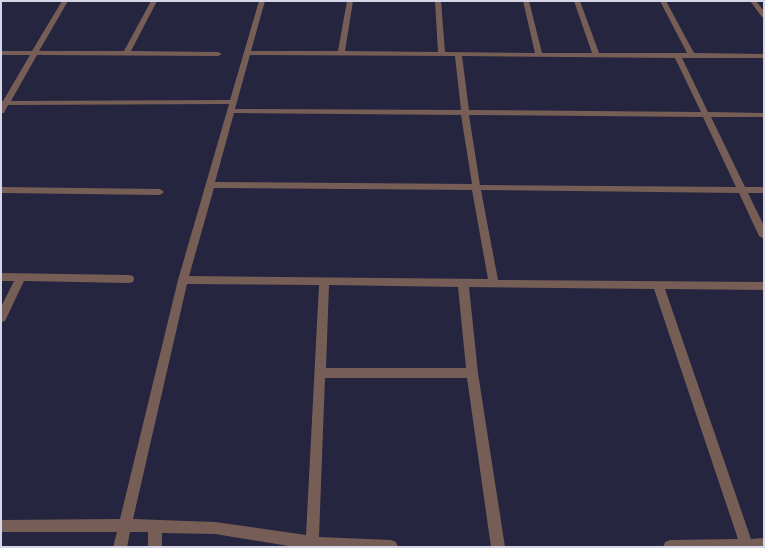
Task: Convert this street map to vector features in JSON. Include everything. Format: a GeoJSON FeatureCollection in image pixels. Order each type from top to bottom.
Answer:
{"type":"FeatureCollection","features":[{"type":"Feature","properties":{"kind":"street"},"geometry":{"type":"LineString","coordinates":[[1,111],[4,103],[65,1]]}},
{"type":"Feature","properties":{"kind":"street"},"geometry":{"type":"LineString","coordinates":[[126,54],[154,1]]}},
{"type":"Feature","properties":{"kind":"street"},"geometry":{"type":"LineString","coordinates":[[120,547],[183,280],[262,1]]}},
{"type":"Feature","properties":{"kind":"street"},"geometry":{"type":"LineString","coordinates":[[341,54],[350,1]]}},
{"type":"Feature","properties":{"kind":"street"},"geometry":{"type":"LineString","coordinates":[[438,1],[442,54]]}},
{"type":"Feature","properties":{"kind":"street"},"geometry":{"type":"LineString","coordinates":[[526,1],[539,54]]}},
{"type":"Feature","properties":{"kind":"street"},"geometry":{"type":"LineString","coordinates":[[577,1],[596,55]]}},
{"type":"Feature","properties":{"kind":"street"},"geometry":{"type":"LineString","coordinates":[[663,1],[691,55]]}},
{"type":"Feature","properties":{"kind":"street"},"geometry":{"type":"LineString","coordinates":[[754,1],[764,16]]}},
{"type":"Feature","properties":{"kind":"street"},"geometry":{"type":"LineString","coordinates":[[1,53],[218,54]]}},
{"type":"Feature","properties":{"kind":"street"},"geometry":{"type":"LineString","coordinates":[[247,53],[764,56]]}},
{"type":"Feature","properties":{"kind":"street"},"geometry":{"type":"LineString","coordinates":[[458,54],[476,187],[493,282]]}},
{"type":"Feature","properties":{"kind":"street"},"geometry":{"type":"LineString","coordinates":[[677,55],[764,236]]}},
{"type":"Feature","properties":{"kind":"street"},"geometry":{"type":"LineString","coordinates":[[4,103],[232,106],[465,113],[764,116]]}},
{"type":"Feature","properties":{"kind":"street"},"geometry":{"type":"LineString","coordinates":[[210,185],[764,190]]}},
{"type":"Feature","properties":{"kind":"street"},"geometry":{"type":"LineString","coordinates":[[1,190],[160,192]]}},
{"type":"Feature","properties":{"kind":"street"},"geometry":{"type":"LineString","coordinates":[[1,277],[129,279]]}},
{"type":"Feature","properties":{"kind":"street"},"geometry":{"type":"LineString","coordinates":[[1,318],[21,277]]}},
{"type":"Feature","properties":{"kind":"street"},"geometry":{"type":"LineString","coordinates":[[183,280],[493,282],[764,286]]}},
{"type":"Feature","properties":{"kind":"street"},"geometry":{"type":"LineString","coordinates":[[312,543],[324,282]]}},
{"type":"Feature","properties":{"kind":"street"},"geometry":{"type":"LineString","coordinates":[[463,282],[472,374],[498,547]]}},
{"type":"Feature","properties":{"kind":"street"},"geometry":{"type":"LineString","coordinates":[[658,284],[747,546]]}},
{"type":"Feature","properties":{"kind":"street"},"geometry":{"type":"LineString","coordinates":[[321,373],[472,374]]}},
{"type":"Feature","properties":{"kind":"street"},"geometry":{"type":"LineString","coordinates":[[1,526],[126,525],[215,528],[312,543],[391,547]]}},
{"type":"Feature","properties":{"kind":"street"},"geometry":{"type":"LineString","coordinates":[[155,526],[156,547]]}},
{"type":"Feature","properties":{"kind":"street"},"geometry":{"type":"LineString","coordinates":[[670,547],[764,545]]}}]}
